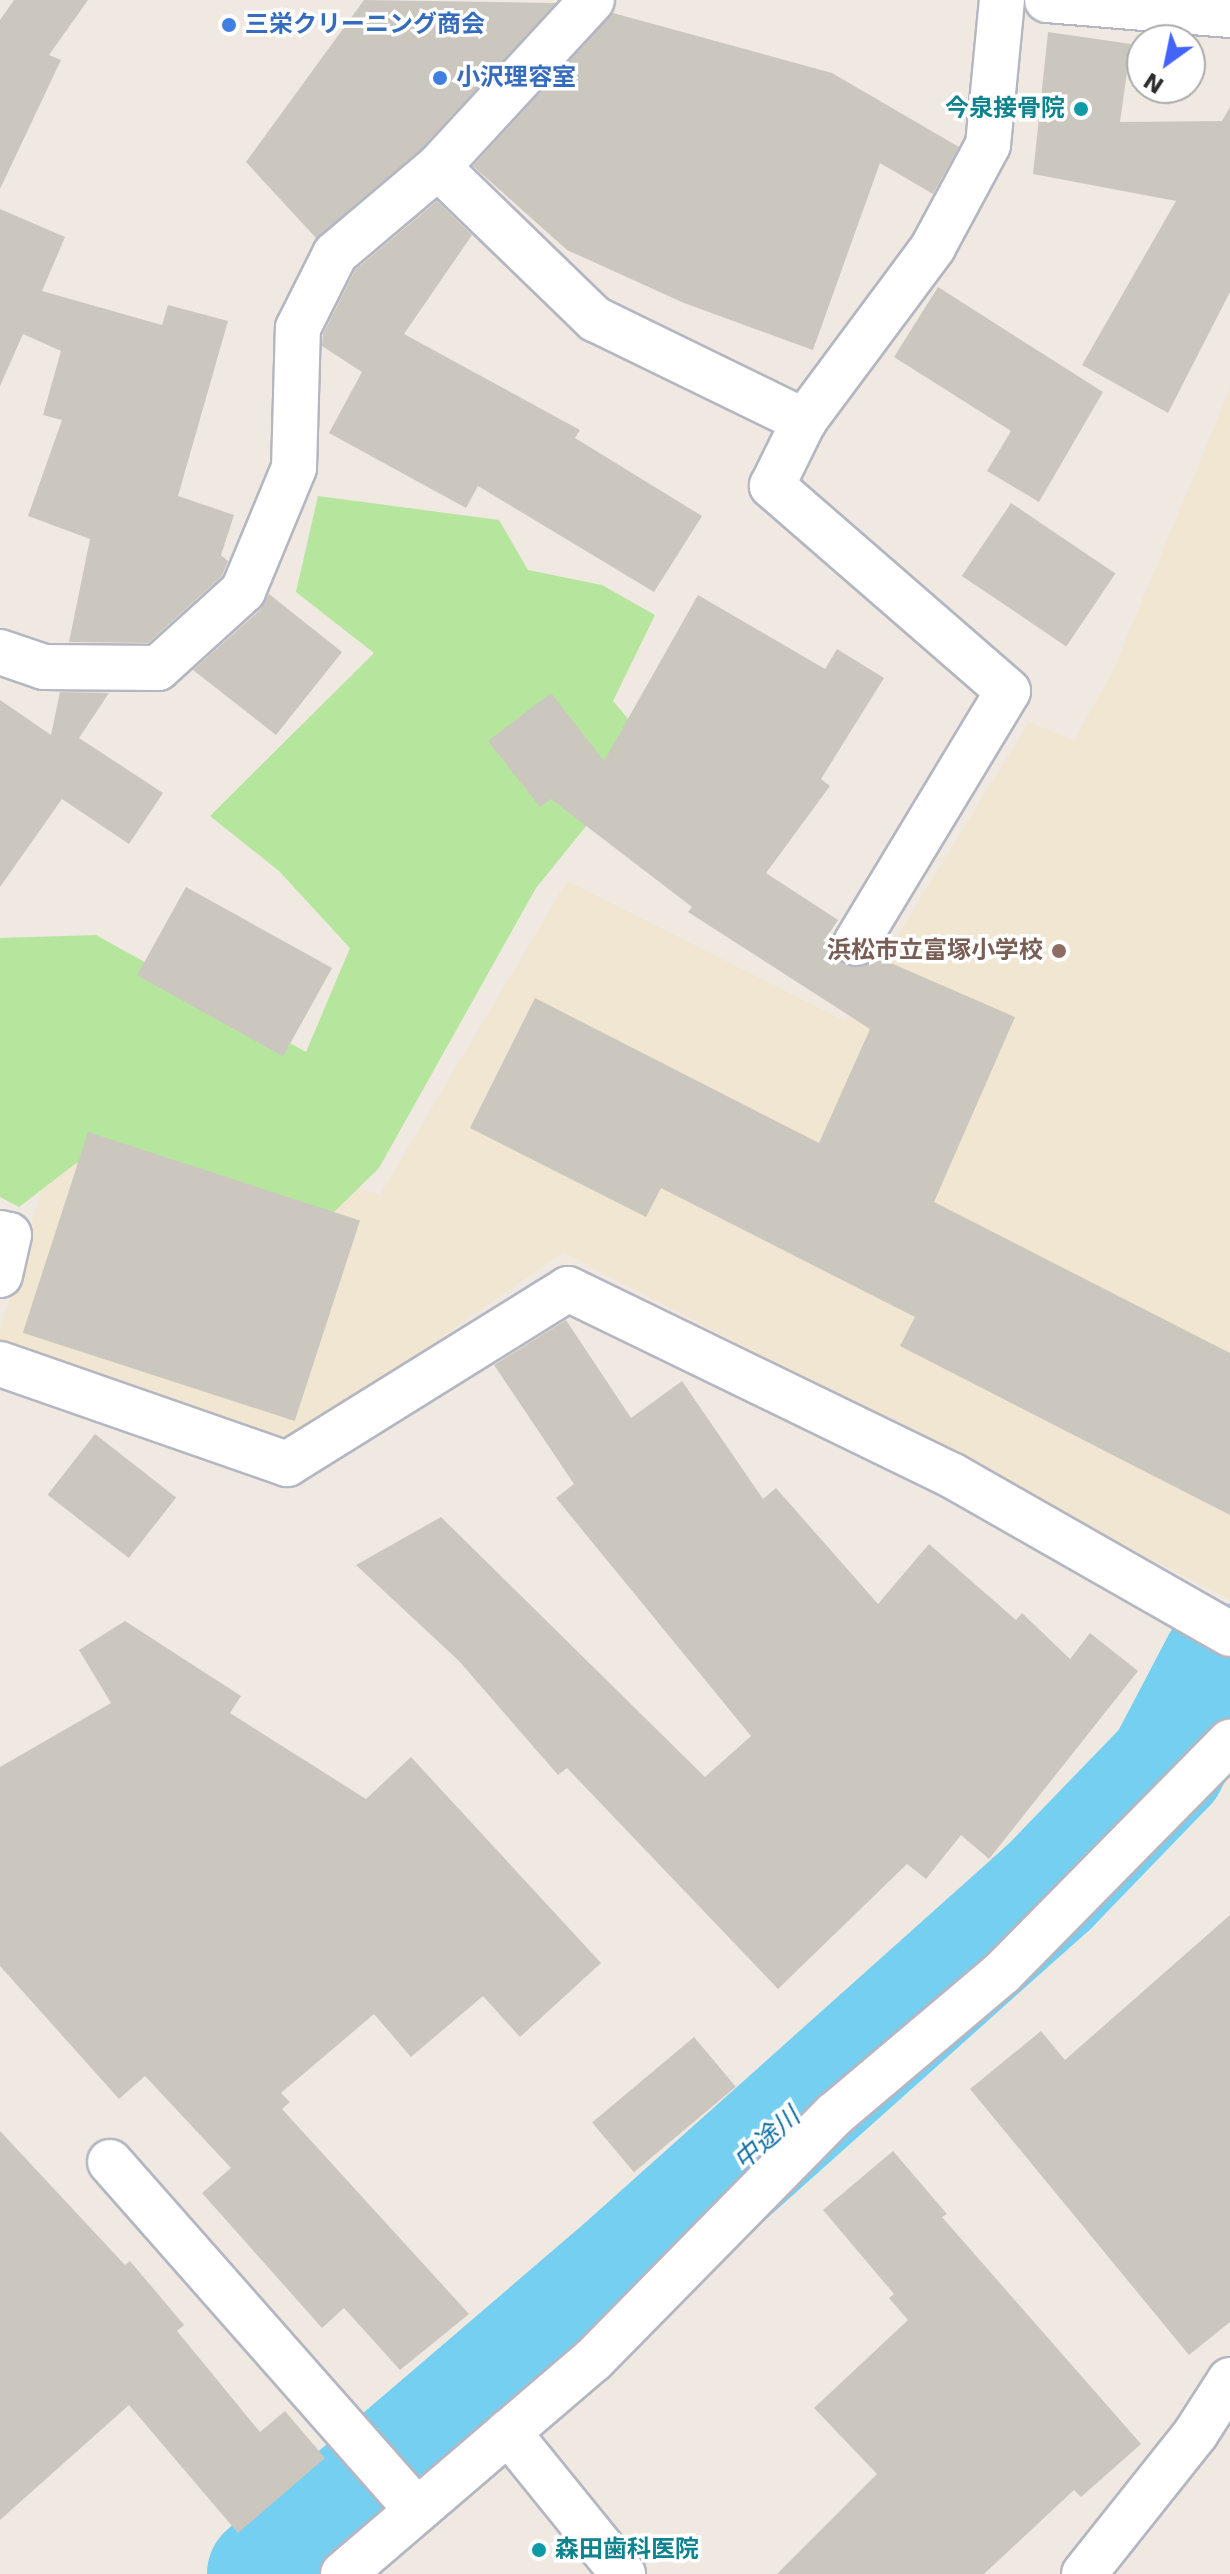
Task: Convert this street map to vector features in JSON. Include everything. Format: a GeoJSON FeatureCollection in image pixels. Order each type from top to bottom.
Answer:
{"type":"FeatureCollection","features":[{"type":"Feature","properties":{"kind":"street"},"geometry":{"type":"LineString","coordinates":[[0,652],[44,667],[158,668],[243,591],[294,468],[298,328],[335,254],[438,167],[592,0]]}},
{"type":"Feature","properties":{"kind":"street"},"geometry":{"type":"LineString","coordinates":[[856,943],[1008,691],[772,486],[804,421],[933,247],[988,145],[1002,0]]}},
{"type":"Feature","properties":{"kind":"street"},"geometry":{"type":"LineString","coordinates":[[1047,0],[1230,15]]}},
{"type":"Feature","properties":{"kind":"street"},"geometry":{"type":"LineString","coordinates":[[438,167],[595,319],[804,421]]}},
{"type":"Feature","properties":{"kind":"street"},"geometry":{"type":"LineString","coordinates":[[0,1233],[9,1235],[0,1275]]}},
{"type":"Feature","properties":{"kind":"street"},"geometry":{"type":"LineString","coordinates":[[0,1364],[287,1464],[568,1289],[953,1476],[1230,1634]]}},
{"type":"Feature","properties":{"kind":"street"},"geometry":{"type":"LineString","coordinates":[[343,2574],[406,2497],[508,2432],[593,2360],[835,2114],[1002,1973],[1230,1742]]}},
{"type":"Feature","properties":{"kind":"street"},"geometry":{"type":"LineString","coordinates":[[110,2162],[406,2497]]}},
{"type":"Feature","properties":{"kind":"street"},"geometry":{"type":"LineString","coordinates":[[1084,2574],[1196,2433],[1230,2380]]}},
{"type":"Feature","properties":{"kind":"street"},"geometry":{"type":"LineString","coordinates":[[508,2432],[623,2574]]}},
{"type":"Feature","properties":{"kind":"shaded area","name":"浜松市立富塚小学校"},"geometry":{"type":"Polygon","coordinates":[[[1230,389],[1230,1600],[563,1252],[285,1447],[0,1351],[0,1331],[71,1087],[380,1195],[567,881],[845,1021],[1029,722],[1074,740],[1112,673],[1230,389]]]}},
{"type":"Feature","properties":{"kind":"green space"},"geometry":{"type":"Polygon","coordinates":[[[318,496],[499,520],[528,570],[602,585],[655,615],[613,701],[651,746],[536,888],[379,1168],[333,1213],[129,1146],[75,1164],[19,1207],[0,1197],[0,938],[96,935],[306,1052],[350,948],[279,871],[210,816],[374,653],[296,592],[318,496]]]}},
{"type":"Feature","properties":{"kind":"building"},"geometry":{"type":"Polygon","coordinates":[[[14,0],[88,0],[49,55],[61,60],[0,189],[0,20],[14,0]]]}},
{"type":"Feature","properties":{"kind":"building"},"geometry":{"type":"Polygon","coordinates":[[[364,0],[556,3],[421,149],[316,238],[246,162],[364,0]]]}},
{"type":"Feature","properties":{"kind":"building"},"geometry":{"type":"Polygon","coordinates":[[[613,13],[832,73],[959,147],[933,194],[880,163],[813,350],[684,303],[567,250],[473,166],[613,13]]]}},
{"type":"Feature","properties":{"kind":"building"},"geometry":{"type":"Polygon","coordinates":[[[1048,32],[1126,43],[1126,79],[1120,122],[1222,121],[1230,107],[1230,292],[1168,413],[1082,365],[1176,201],[1033,174],[1048,32]]]}},
{"type":"Feature","properties":{"kind":"building"},"geometry":{"type":"Polygon","coordinates":[[[437,201],[472,235],[404,334],[580,430],[575,438],[702,516],[654,592],[478,486],[466,508],[329,433],[362,372],[322,346],[323,334],[355,270],[437,201]]]}},
{"type":"Feature","properties":{"kind":"building"},"geometry":{"type":"Polygon","coordinates":[[[0,209],[65,237],[42,291],[162,325],[168,305],[228,321],[178,496],[234,515],[221,555],[228,561],[222,576],[148,643],[69,642],[90,539],[28,516],[62,420],[43,415],[61,351],[23,334],[0,386],[0,209]]]}},
{"type":"Feature","properties":{"kind":"building"},"geometry":{"type":"Polygon","coordinates":[[[938,287],[1103,392],[1039,502],[987,471],[1011,431],[894,357],[938,287]]]}},
{"type":"Feature","properties":{"kind":"building"},"geometry":{"type":"Polygon","coordinates":[[[1011,503],[1115,573],[1066,646],[962,576],[1011,503]]]}},
{"type":"Feature","properties":{"kind":"building"},"geometry":{"type":"Polygon","coordinates":[[[269,594],[342,652],[276,735],[193,670],[260,610],[269,594]]]}},
{"type":"Feature","properties":{"kind":"building"},"geometry":{"type":"Polygon","coordinates":[[[698,595],[825,669],[837,649],[884,678],[821,779],[830,786],[766,873],[838,920],[828,935],[834,954],[844,965],[867,965],[877,957],[1015,1017],[934,1202],[1230,1353],[1230,1515],[900,1346],[915,1317],[661,1188],[646,1217],[470,1128],[535,998],[819,1143],[870,1029],[688,912],[692,907],[551,799],[540,807],[488,741],[551,693],[604,761],[698,595]]]}},
{"type":"Feature","properties":{"kind":"building"},"geometry":{"type":"Polygon","coordinates":[[[60,692],[109,693],[79,738],[163,793],[129,844],[62,799],[0,887],[0,700],[51,735],[60,692]]]}},
{"type":"Feature","properties":{"kind":"building"},"geometry":{"type":"Polygon","coordinates":[[[186,887],[332,968],[283,1056],[137,975],[186,887]]]}},
{"type":"Feature","properties":{"kind":"building"},"geometry":{"type":"Polygon","coordinates":[[[88,1132],[360,1220],[295,1421],[23,1333],[88,1132]]]}},
{"type":"Feature","properties":{"kind":"building"},"geometry":{"type":"Polygon","coordinates":[[[566,1320],[631,1418],[682,1381],[763,1499],[776,1488],[878,1604],[929,1544],[1016,1620],[1022,1613],[1070,1659],[1090,1633],[1138,1671],[989,1859],[961,1835],[926,1879],[907,1864],[778,1989],[567,1768],[558,1775],[459,1661],[356,1565],[441,1517],[705,1777],[751,1736],[556,1498],[574,1484],[494,1365],[566,1320]]]}},
{"type":"Feature","properties":{"kind":"building"},"geometry":{"type":"Polygon","coordinates":[[[95,1434],[176,1497],[129,1558],[48,1495],[95,1434]]]}},
{"type":"Feature","properties":{"kind":"building"},"geometry":{"type":"Polygon","coordinates":[[[125,1621],[241,1696],[230,1713],[366,1799],[411,1757],[601,1963],[520,2037],[483,1996],[411,2057],[374,2014],[281,2093],[290,2102],[282,2109],[469,2314],[400,2370],[344,2308],[322,2328],[202,2193],[231,2168],[145,2076],[119,2099],[0,1966],[0,1767],[111,1703],[79,1650],[125,1621]]]}},
{"type":"Feature","properties":{"kind":"building"},"geometry":{"type":"Polygon","coordinates":[[[1230,1915],[1230,2322],[1189,2355],[970,2089],[1041,2031],[1065,2060],[1230,1915]]]}},
{"type":"Feature","properties":{"kind":"building"},"geometry":{"type":"Polygon","coordinates":[[[694,2037],[736,2087],[634,2172],[592,2122],[694,2037]]]}},
{"type":"Feature","properties":{"kind":"building"},"geometry":{"type":"Polygon","coordinates":[[[0,2131],[125,2265],[130,2261],[184,2325],[177,2331],[260,2432],[285,2411],[325,2458],[238,2533],[129,2405],[0,2520],[0,2131]]]}},
{"type":"Feature","properties":{"kind":"building"},"geometry":{"type":"Polygon","coordinates":[[[893,2151],[947,2214],[942,2217],[1141,2444],[1081,2497],[1074,2490],[984,2574],[777,2574],[877,2474],[814,2408],[908,2320],[889,2298],[894,2294],[823,2210],[893,2151]]]}},
{"type":"Feature","properties":{"kind":"waterway","name":"中途川"},"geometry":{"type":"LineString","coordinates":[[266,2574],[632,2260],[1050,1886],[1167,1765],[1221,1662]]}},
{"type":"Feature","properties":{"kind":"place","name":"三栄クリーニング商会"},"geometry":{"type":"Point","coordinates":[229,25]}},
{"type":"Feature","properties":{"kind":"place","name":"小沢理容室"},"geometry":{"type":"Point","coordinates":[440,78]}},
{"type":"Feature","properties":{"kind":"place","name":"今泉接骨院"},"geometry":{"type":"Point","coordinates":[1081,109]}},
{"type":"Feature","properties":{"kind":"place","name":"浜松市立富塚小学校"},"geometry":{"type":"Point","coordinates":[1059,951]}},
{"type":"Feature","properties":{"kind":"place","name":"森田歯科医院"},"geometry":{"type":"Point","coordinates":[539,2550]}}]}
